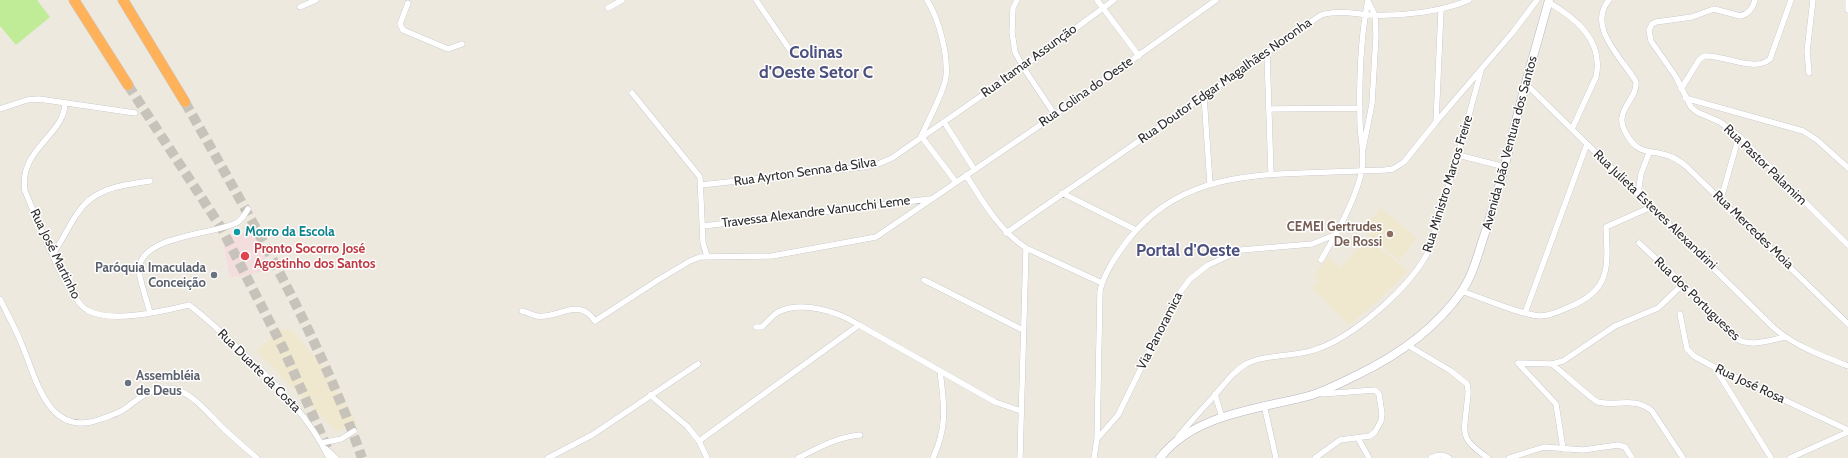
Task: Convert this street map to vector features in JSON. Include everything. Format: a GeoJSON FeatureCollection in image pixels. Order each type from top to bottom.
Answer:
{"type":"FeatureCollection","features":[{"type":"Feature","properties":{"kind":"highway"},"geometry":{"type":"LineString","coordinates":[[74,0],[128,85]]}},
{"type":"Feature","properties":{"kind":"highway"},"geometry":{"type":"LineString","coordinates":[[122,0],[185,102]]}},
{"type":"Feature","properties":{"kind":"main road","name":"Avenida João Ventura dos Santos"},"geometry":{"type":"LineString","coordinates":[[1160,458],[1176,441],[1190,432],[1222,418],[1264,405],[1314,394],[1372,368],[1409,346],[1434,323],[1462,291],[1469,278],[1497,200],[1525,83],[1549,1]]}},
{"type":"Feature","properties":{"kind":"street"},"geometry":{"type":"LineString","coordinates":[[300,7],[316,0]]}},
{"type":"Feature","properties":{"kind":"street"},"geometry":{"type":"LineString","coordinates":[[608,8],[622,0]]}},
{"type":"Feature","properties":{"kind":"street"},"geometry":{"type":"LineString","coordinates":[[756,0],[792,53]]}},
{"type":"Feature","properties":{"kind":"street"},"geometry":{"type":"LineString","coordinates":[[927,0],[936,15],[940,29],[946,77],[921,136],[956,182]]}},
{"type":"Feature","properties":{"kind":"street"},"geometry":{"type":"LineString","coordinates":[[1017,0],[1013,8],[1012,32],[1015,52],[1023,67],[1056,115]]}},
{"type":"Feature","properties":{"kind":"street"},"geometry":{"type":"LineString","coordinates":[[1097,0],[1138,56]]}},
{"type":"Feature","properties":{"kind":"street","name":"Rua Itamar Assunção"},"geometry":{"type":"LineString","coordinates":[[944,122],[1023,67],[1114,0]]}},
{"type":"Feature","properties":{"kind":"street","name":"Rua Colina do Oeste"},"geometry":{"type":"LineString","coordinates":[[522,311],[537,316],[544,316],[577,309],[585,310],[595,321],[690,261],[706,256],[772,256],[867,239],[884,232],[930,198],[1056,115],[1216,0]]}},
{"type":"Feature","properties":{"kind":"street"},"geometry":{"type":"LineString","coordinates":[[1321,260],[1337,234],[1362,171],[1363,159],[1360,133],[1361,45],[1368,0]]}},
{"type":"Feature","properties":{"kind":"street"},"geometry":{"type":"LineString","coordinates":[[1362,153],[1372,104],[1376,35],[1375,15],[1368,0]]}},
{"type":"Feature","properties":{"kind":"street","name":"Rua Doutor Edgar Magalhães Noronha"},"geometry":{"type":"LineString","coordinates":[[1006,233],[1321,15],[1341,13],[1375,15],[1441,10],[1469,0]]}},
{"type":"Feature","properties":{"kind":"street"},"geometry":{"type":"LineString","coordinates":[[1094,458],[1097,439],[1099,305],[1102,283],[1122,248],[1136,230],[1163,207],[1185,195],[1226,179],[1271,174],[1385,170],[1398,167],[1404,162],[1482,69],[1537,0]]}},
{"type":"Feature","properties":{"kind":"street"},"geometry":{"type":"LineString","coordinates":[[1609,0],[1602,13],[1603,30],[1616,53],[1636,82],[1636,90],[1623,113],[1622,124],[1631,142],[1642,151],[1649,153],[1641,174],[1638,194]]}},
{"type":"Feature","properties":{"kind":"street","name":"Rua Pastor Palamim"},"geometry":{"type":"LineString","coordinates":[[1756,0],[1752,9],[1740,16],[1714,8],[1692,17],[1656,22],[1652,24],[1649,35],[1651,41],[1668,65],[1693,110],[1720,122],[1739,136],[1848,245]]}},
{"type":"Feature","properties":{"kind":"street"},"geometry":{"type":"LineString","coordinates":[[1681,89],[1699,60],[1704,56],[1751,64],[1768,61],[1773,55],[1791,0]]}},
{"type":"Feature","properties":{"kind":"street"},"geometry":{"type":"LineString","coordinates":[[1809,73],[1807,50],[1813,0]]}},
{"type":"Feature","properties":{"kind":"street"},"geometry":{"type":"LineString","coordinates":[[1848,0],[1848,10]]}},
{"type":"Feature","properties":{"kind":"street"},"geometry":{"type":"LineString","coordinates":[[1549,1],[1580,24],[1597,56],[1598,69],[1596,77],[1572,129]]}},
{"type":"Feature","properties":{"kind":"street"},"geometry":{"type":"LineString","coordinates":[[408,3],[400,24],[403,30],[448,49],[462,44]]}},
{"type":"Feature","properties":{"kind":"street"},"geometry":{"type":"LineString","coordinates":[[1436,122],[1441,10]]}},
{"type":"Feature","properties":{"kind":"street"},"geometry":{"type":"LineString","coordinates":[[1267,53],[1271,174]]}},
{"type":"Feature","properties":{"kind":"street","name":"Rua Ministro Marcos Freire"},"geometry":{"type":"LineString","coordinates":[[1176,441],[1189,423],[1230,376],[1248,363],[1304,353],[1328,344],[1375,313],[1410,278],[1424,261],[1429,250],[1458,155],[1482,69]]}},
{"type":"Feature","properties":{"kind":"street","name":"Rua Julieta Esteves Alexandrini"},"geometry":{"type":"LineString","coordinates":[[1525,83],[1785,337]]}},
{"type":"Feature","properties":{"kind":"street"},"geometry":{"type":"LineString","coordinates":[[632,93],[700,177],[703,243],[706,256]]}},
{"type":"Feature","properties":{"kind":"street"},"geometry":{"type":"LineString","coordinates":[[1204,96],[1210,184]]}},
{"type":"Feature","properties":{"kind":"street"},"geometry":{"type":"LineString","coordinates":[[1685,98],[1803,131],[1817,140],[1848,168]]}},
{"type":"Feature","properties":{"kind":"street"},"geometry":{"type":"LineString","coordinates":[[0,109],[27,100],[51,100],[135,113]]}},
{"type":"Feature","properties":{"kind":"street","name":"Rua José Martinho"},"geometry":{"type":"LineString","coordinates":[[65,103],[63,116],[30,161],[24,181],[25,191],[72,295],[86,310],[108,317],[150,313],[189,305]]}},
{"type":"Feature","properties":{"kind":"street"},"geometry":{"type":"LineString","coordinates":[[1269,109],[1360,108]]}},
{"type":"Feature","properties":{"kind":"street"},"geometry":{"type":"LineString","coordinates":[[944,122],[974,169]]}},
{"type":"Feature","properties":{"kind":"street","name":"Rua Ayrton Senna da Silva"},"geometry":{"type":"LineString","coordinates":[[701,185],[863,167],[878,164],[892,158],[921,136],[944,122]]}},
{"type":"Feature","properties":{"kind":"street"},"geometry":{"type":"LineString","coordinates":[[1721,199],[1739,136]]}},
{"type":"Feature","properties":{"kind":"street"},"geometry":{"type":"LineString","coordinates":[[1525,313],[1587,144]]}},
{"type":"Feature","properties":{"kind":"street","name":"Rua Mercedes Moia"},"geometry":{"type":"LineString","coordinates":[[1649,153],[1668,155],[1677,159],[1687,167],[1848,324]]}},
{"type":"Feature","properties":{"kind":"street"},"geometry":{"type":"LineString","coordinates":[[1458,155],[1505,167]]}},
{"type":"Feature","properties":{"kind":"street"},"geometry":{"type":"LineString","coordinates":[[966,175],[1006,233],[1026,248],[1102,283]]}},
{"type":"Feature","properties":{"kind":"street"},"geometry":{"type":"LineString","coordinates":[[53,254],[77,213],[95,196],[108,189],[122,185],[150,181]]}},
{"type":"Feature","properties":{"kind":"street"},"geometry":{"type":"LineString","coordinates":[[1062,193],[1136,230]]}},
{"type":"Feature","properties":{"kind":"street","name":"Travessa Alexandre Vanucchi Leme"},"geometry":{"type":"LineString","coordinates":[[703,226],[930,198]]}},
{"type":"Feature","properties":{"kind":"street"},"geometry":{"type":"LineString","coordinates":[[1462,291],[1525,313],[1542,316],[1553,314],[1592,295],[1601,284],[1606,273],[1608,262],[1606,227],[1651,207]]}},
{"type":"Feature","properties":{"kind":"street"},"geometry":{"type":"LineString","coordinates":[[150,313],[139,269],[148,251],[164,243],[237,223],[248,209]]}},
{"type":"Feature","properties":{"kind":"street","name":"Via Panoramica"},"geometry":{"type":"LineString","coordinates":[[1097,439],[1118,415],[1175,299],[1190,279],[1208,265],[1241,250],[1312,244],[1337,234]]}},
{"type":"Feature","properties":{"kind":"street","name":"Rua dos Portugueses"},"geometry":{"type":"LineString","coordinates":[[1640,243],[1683,284],[1715,320],[1740,342],[1754,344],[1785,337]]}},
{"type":"Feature","properties":{"kind":"street"},"geometry":{"type":"LineString","coordinates":[[1019,457],[1026,248]]}},
{"type":"Feature","properties":{"kind":"street"},"geometry":{"type":"LineString","coordinates":[[924,280],[1023,330]]}},
{"type":"Feature","properties":{"kind":"street"},"geometry":{"type":"LineString","coordinates":[[1563,448],[1556,404],[1518,363],[1552,364],[1563,361],[1615,326],[1643,316],[1658,308],[1683,284]]}},
{"type":"Feature","properties":{"kind":"street"},"geometry":{"type":"LineString","coordinates":[[0,299],[22,344],[44,399],[60,416],[73,421],[92,422],[122,411],[140,396],[162,387],[175,389],[193,398],[257,458]]}},
{"type":"Feature","properties":{"kind":"street","name":"Rua Duarte da Costa"},"geometry":{"type":"LineString","coordinates":[[189,305],[208,320],[284,392],[298,408],[329,458]]}},
{"type":"Feature","properties":{"kind":"street"},"geometry":{"type":"LineString","coordinates":[[756,327],[762,327],[778,313],[794,308],[827,311],[842,315],[995,402],[1020,411]]}},
{"type":"Feature","properties":{"kind":"street","name":"Rua José Rosa"},"geometry":{"type":"LineString","coordinates":[[1680,314],[1687,349],[1694,356],[1848,431]]}},
{"type":"Feature","properties":{"kind":"street"},"geometry":{"type":"LineString","coordinates":[[699,441],[859,325]]}},
{"type":"Feature","properties":{"kind":"street"},"geometry":{"type":"LineString","coordinates":[[1785,337],[1798,345],[1848,366]]}},
{"type":"Feature","properties":{"kind":"street"},"geometry":{"type":"LineString","coordinates":[[1409,346],[1451,371],[1467,384],[1465,435],[1472,447],[1488,458]]}},
{"type":"Feature","properties":{"kind":"street"},"geometry":{"type":"LineString","coordinates":[[548,458],[592,435],[698,364]]}},
{"type":"Feature","properties":{"kind":"street"},"geometry":{"type":"LineString","coordinates":[[1552,364],[1596,401],[1630,402],[1647,406],[1652,411],[1683,458]]}},
{"type":"Feature","properties":{"kind":"street"},"geometry":{"type":"LineString","coordinates":[[1714,367],[1770,458]]}},
{"type":"Feature","properties":{"kind":"street"},"geometry":{"type":"LineString","coordinates":[[933,458],[943,431],[944,400],[940,371]]}},
{"type":"Feature","properties":{"kind":"street"},"geometry":{"type":"LineString","coordinates":[[1314,394],[1368,390],[1377,392],[1380,399],[1381,421],[1375,432],[1370,436],[1340,440],[1315,458]]}},
{"type":"Feature","properties":{"kind":"street"},"geometry":{"type":"LineString","coordinates":[[1215,394],[1222,418]]}},
{"type":"Feature","properties":{"kind":"street"},"geometry":{"type":"LineString","coordinates":[[650,395],[687,426],[699,441],[707,458]]}},
{"type":"Feature","properties":{"kind":"street"},"geometry":{"type":"LineString","coordinates":[[1264,405],[1274,455],[1276,458]]}},
{"type":"Feature","properties":{"kind":"street"},"geometry":{"type":"LineString","coordinates":[[322,445],[341,439],[354,431]]}},
{"type":"Feature","properties":{"kind":"street"},"geometry":{"type":"LineString","coordinates":[[1790,458],[1848,431]]}},
{"type":"Feature","properties":{"kind":"street"},"geometry":{"type":"LineString","coordinates":[[798,458],[841,438],[860,436]]}},
{"type":"Feature","properties":{"kind":"street"},"geometry":{"type":"LineString","coordinates":[[1358,438],[1369,458]]}},
{"type":"Feature","properties":{"kind":"street","name":"Rua Duarte da Costa"},"geometry":{"type":"LineString","coordinates":[[322,445],[336,458]]}},
{"type":"Feature","properties":{"kind":"street"},"geometry":{"type":"LineString","coordinates":[[1509,458],[1544,447],[1583,450],[1621,446],[1629,450],[1632,458]]}},
{"type":"Feature","properties":{"kind":"street"},"geometry":{"type":"LineString","coordinates":[[1432,458],[1437,455],[1443,455],[1449,458]]}},
{"type":"Feature","properties":{"kind":"shaded area","name":"CEMEI Gertrudes De Rossi"},"geometry":{"type":"Polygon","coordinates":[[[1381,208],[1417,238],[1399,261],[1362,230],[1381,208]]]}},
{"type":"Feature","properties":{"kind":"shaded area","name":"Pronto Socorro José Agostinho dos Santos"},"geometry":{"type":"Polygon","coordinates":[[[254,230],[271,270],[230,278],[223,242],[229,237],[254,230]]]}},
{"type":"Feature","properties":{"kind":"shaded area"},"geometry":{"type":"Polygon","coordinates":[[[1366,238],[1409,271],[1349,325],[1312,288],[1318,279],[1314,275],[1328,257],[1341,268],[1366,238]]]}},
{"type":"Feature","properties":{"kind":"shaded area"},"geometry":{"type":"Polygon","coordinates":[[[280,329],[288,329],[294,332],[320,363],[357,422],[337,432],[256,351],[280,329]]]}},
{"type":"Feature","properties":{"kind":"green space"},"geometry":{"type":"Polygon","coordinates":[[[0,0],[37,0],[50,17],[16,45],[0,26],[0,0]]]}},
{"type":"Feature","properties":{"kind":"tunnel"},"geometry":{"type":"LineString","coordinates":[[128,85],[222,229],[283,348],[329,452]]}},
{"type":"Feature","properties":{"kind":"tunnel"},"geometry":{"type":"LineString","coordinates":[[185,102],[258,232],[304,321],[325,366],[362,458]]}},
{"type":"Feature","properties":{"kind":"place","name":"Morro da Escola"},"geometry":{"type":"Point","coordinates":[237,232]}},
{"type":"Feature","properties":{"kind":"place","name":"CEMEI Gertrudes De Rossi"},"geometry":{"type":"Point","coordinates":[1390,234]}},
{"type":"Feature","properties":{"kind":"place","name":"Pronto Socorro José Agostinho dos Santos"},"geometry":{"type":"Point","coordinates":[245,256]}},
{"type":"Feature","properties":{"kind":"place","name":"Paróquia Imaculada Conceição"},"geometry":{"type":"Point","coordinates":[214,275]}},
{"type":"Feature","properties":{"kind":"place","name":"Assembléia de Deus"},"geometry":{"type":"Point","coordinates":[128,383]}},
{"type":"Feature","properties":{"kind":"district","name":"Colinas d'Oeste Setor C"},"geometry":{"type":"Point","coordinates":[816,63]}},
{"type":"Feature","properties":{"kind":"district","name":"Portal d'Oeste"},"geometry":{"type":"Point","coordinates":[1188,251]}}]}
